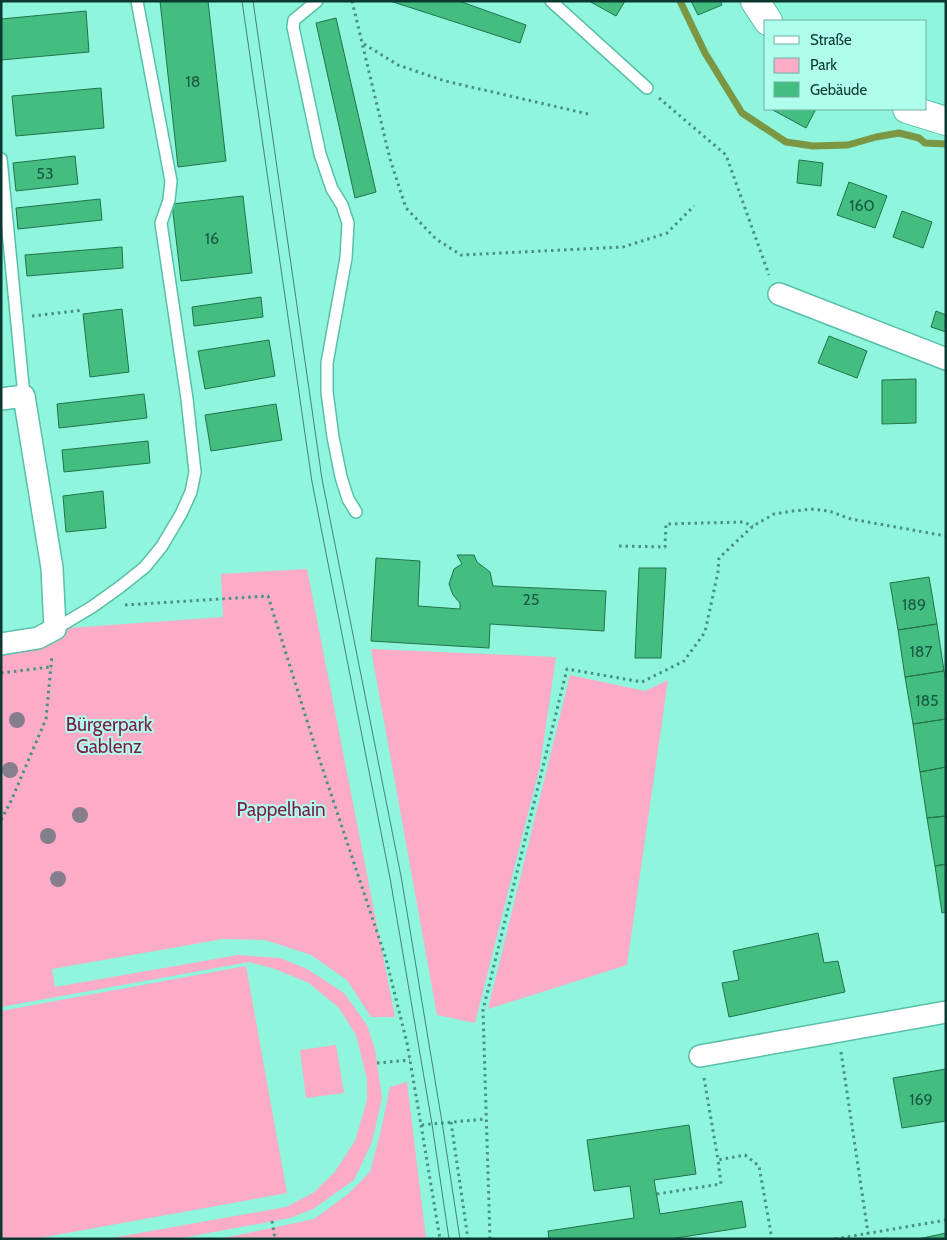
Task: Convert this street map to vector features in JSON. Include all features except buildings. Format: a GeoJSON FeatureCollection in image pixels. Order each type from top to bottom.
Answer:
{"type":"FeatureCollection","features":[{"type":"Feature","properties":{"kind":"street"},"geometry":{"type":"LineString","coordinates":[[755,1],[767,20]]}},
{"type":"Feature","properties":{"kind":"street"},"geometry":{"type":"LineString","coordinates":[[910,110],[946,122]]}},
{"type":"Feature","properties":{"kind":"street"},"geometry":{"type":"LineString","coordinates":[[779,294],[946,359]]}},
{"type":"Feature","properties":{"kind":"street"},"geometry":{"type":"LineString","coordinates":[[1,399],[24,396],[52,568],[55,630],[38,638],[1,644]]}},
{"type":"Feature","properties":{"kind":"street"},"geometry":{"type":"LineString","coordinates":[[700,1056],[946,1012]]}},
{"type":"Feature","properties":{"kind":"lane"},"geometry":{"type":"LineString","coordinates":[[55,630],[92,607],[144,567],[162,546],[181,514],[190,492],[195,472],[187,399],[161,223],[169,200],[171,181],[137,1]]}},
{"type":"Feature","properties":{"kind":"lane"},"geometry":{"type":"LineString","coordinates":[[317,1],[294,20],[292,27],[320,154],[332,189],[342,205],[348,223],[346,258],[328,363],[327,392],[341,478],[348,499],[356,512]]}},
{"type":"Feature","properties":{"kind":"lane"},"geometry":{"type":"LineString","coordinates":[[551,1],[647,88]]}},
{"type":"Feature","properties":{"kind":"lane"},"geometry":{"type":"LineString","coordinates":[[1,159],[24,396]]}},
{"type":"Feature","properties":{"kind":"path"},"geometry":{"type":"LineString","coordinates":[[352,1],[390,159],[406,208],[436,239],[461,255],[623,247],[667,233],[694,206]]}},
{"type":"Feature","properties":{"kind":"path"},"geometry":{"type":"LineString","coordinates":[[363,43],[398,65],[445,81],[588,114]]}},
{"type":"Feature","properties":{"kind":"path"},"geometry":{"type":"LineString","coordinates":[[647,88],[726,156],[770,280],[779,294]]}},
{"type":"Feature","properties":{"kind":"path"},"geometry":{"type":"LineString","coordinates":[[16,318],[83,310]]}},
{"type":"Feature","properties":{"kind":"path"},"geometry":{"type":"LineString","coordinates":[[490,1239],[483,1010],[566,669],[642,682],[684,661],[705,632],[718,572],[719,558],[753,526],[774,514],[811,509],[829,511],[851,519],[946,536]]}},
{"type":"Feature","properties":{"kind":"path"},"geometry":{"type":"LineString","coordinates":[[619,546],[666,547],[666,524],[743,522],[753,526]]}},
{"type":"Feature","properties":{"kind":"path"},"geometry":{"type":"LineString","coordinates":[[92,607],[268,596],[314,743],[386,959],[410,1060],[440,1239]]}},
{"type":"Feature","properties":{"kind":"path"},"geometry":{"type":"LineString","coordinates":[[1,820],[11,802],[46,719],[55,630]]}},
{"type":"Feature","properties":{"kind":"path"},"geometry":{"type":"LineString","coordinates":[[1,673],[51,667]]}},
{"type":"Feature","properties":{"kind":"path"},"geometry":{"type":"LineString","coordinates":[[838,1031],[868,1233],[867,1239]]}},
{"type":"Feature","properties":{"kind":"path"},"geometry":{"type":"LineString","coordinates":[[657,1194],[721,1184],[700,1056]]}},
{"type":"Feature","properties":{"kind":"path"},"geometry":{"type":"LineString","coordinates":[[377,1063],[410,1060]]}},
{"type":"Feature","properties":{"kind":"path"},"geometry":{"type":"LineString","coordinates":[[421,1126],[486,1119]]}},
{"type":"Feature","properties":{"kind":"path"},"geometry":{"type":"LineString","coordinates":[[451,1122],[468,1239]]}},
{"type":"Feature","properties":{"kind":"path"},"geometry":{"type":"LineString","coordinates":[[718,1160],[745,1155],[759,1166],[772,1239]]}},
{"type":"Feature","properties":{"kind":"path"},"geometry":{"type":"LineString","coordinates":[[835,1239],[946,1220]]}},
{"type":"Feature","properties":{"kind":"path"},"geometry":{"type":"LineString","coordinates":[[272,1221],[275,1239]]}},
{"type":"Feature","properties":{"kind":"green space"},"geometry":{"type":"Polygon","coordinates":[[[307,569],[395,1017],[371,1017],[347,980],[311,955],[265,940],[223,939],[52,969],[55,987],[238,955],[280,958],[307,969],[344,993],[367,1025],[375,1049],[382,1098],[372,1142],[354,1180],[313,1209],[290,1218],[176,1239],[106,1239],[286,1207],[313,1193],[334,1173],[355,1141],[367,1100],[367,1079],[356,1035],[339,1008],[309,983],[275,969],[249,962],[1,1007],[1,644],[55,629],[223,617],[221,574],[307,569]]]}},
{"type":"Feature","properties":{"kind":"green space"},"geometry":{"type":"Polygon","coordinates":[[[371,649],[556,657],[540,766],[475,1023],[437,1015],[371,649]]]}},
{"type":"Feature","properties":{"kind":"green space"},"geometry":{"type":"Polygon","coordinates":[[[570,675],[645,691],[668,680],[627,965],[488,1009],[570,675]]]}},
{"type":"Feature","properties":{"kind":"green space"},"geometry":{"type":"Polygon","coordinates":[[[246,966],[287,1193],[34,1239],[1,1239],[1,1011],[246,966]]]}},
{"type":"Feature","properties":{"kind":"green space"},"geometry":{"type":"Polygon","coordinates":[[[336,1045],[344,1093],[306,1098],[300,1050],[336,1045]]]}},
{"type":"Feature","properties":{"kind":"green space"},"geometry":{"type":"Polygon","coordinates":[[[407,1082],[426,1239],[219,1239],[314,1219],[348,1194],[370,1172],[390,1087],[407,1082]]]}},
{"type":"Feature","properties":{"kind":"waterway"},"geometry":{"type":"LineString","coordinates":[[680,1],[705,53],[742,113],[786,142],[813,146],[848,145],[899,133],[919,138],[925,143],[946,144]]}},
{"type":"Feature","properties":{"kind":"tram line"},"geometry":{"type":"LineString","coordinates":[[242,1],[312,482],[390,878],[432,1124],[449,1239]]}},
{"type":"Feature","properties":{"kind":"tram line"},"geometry":{"type":"LineString","coordinates":[[253,1],[322,479],[401,876],[460,1239]]}},
{"type":"Feature","properties":{"kind":"park label","name":"Bürgerpark Gablenz"},"geometry":{"type":"Point","coordinates":[109,735]}},
{"type":"Feature","properties":{"kind":"park label","name":"Pappelhain"},"geometry":{"type":"Point","coordinates":[281,809]}}]}
